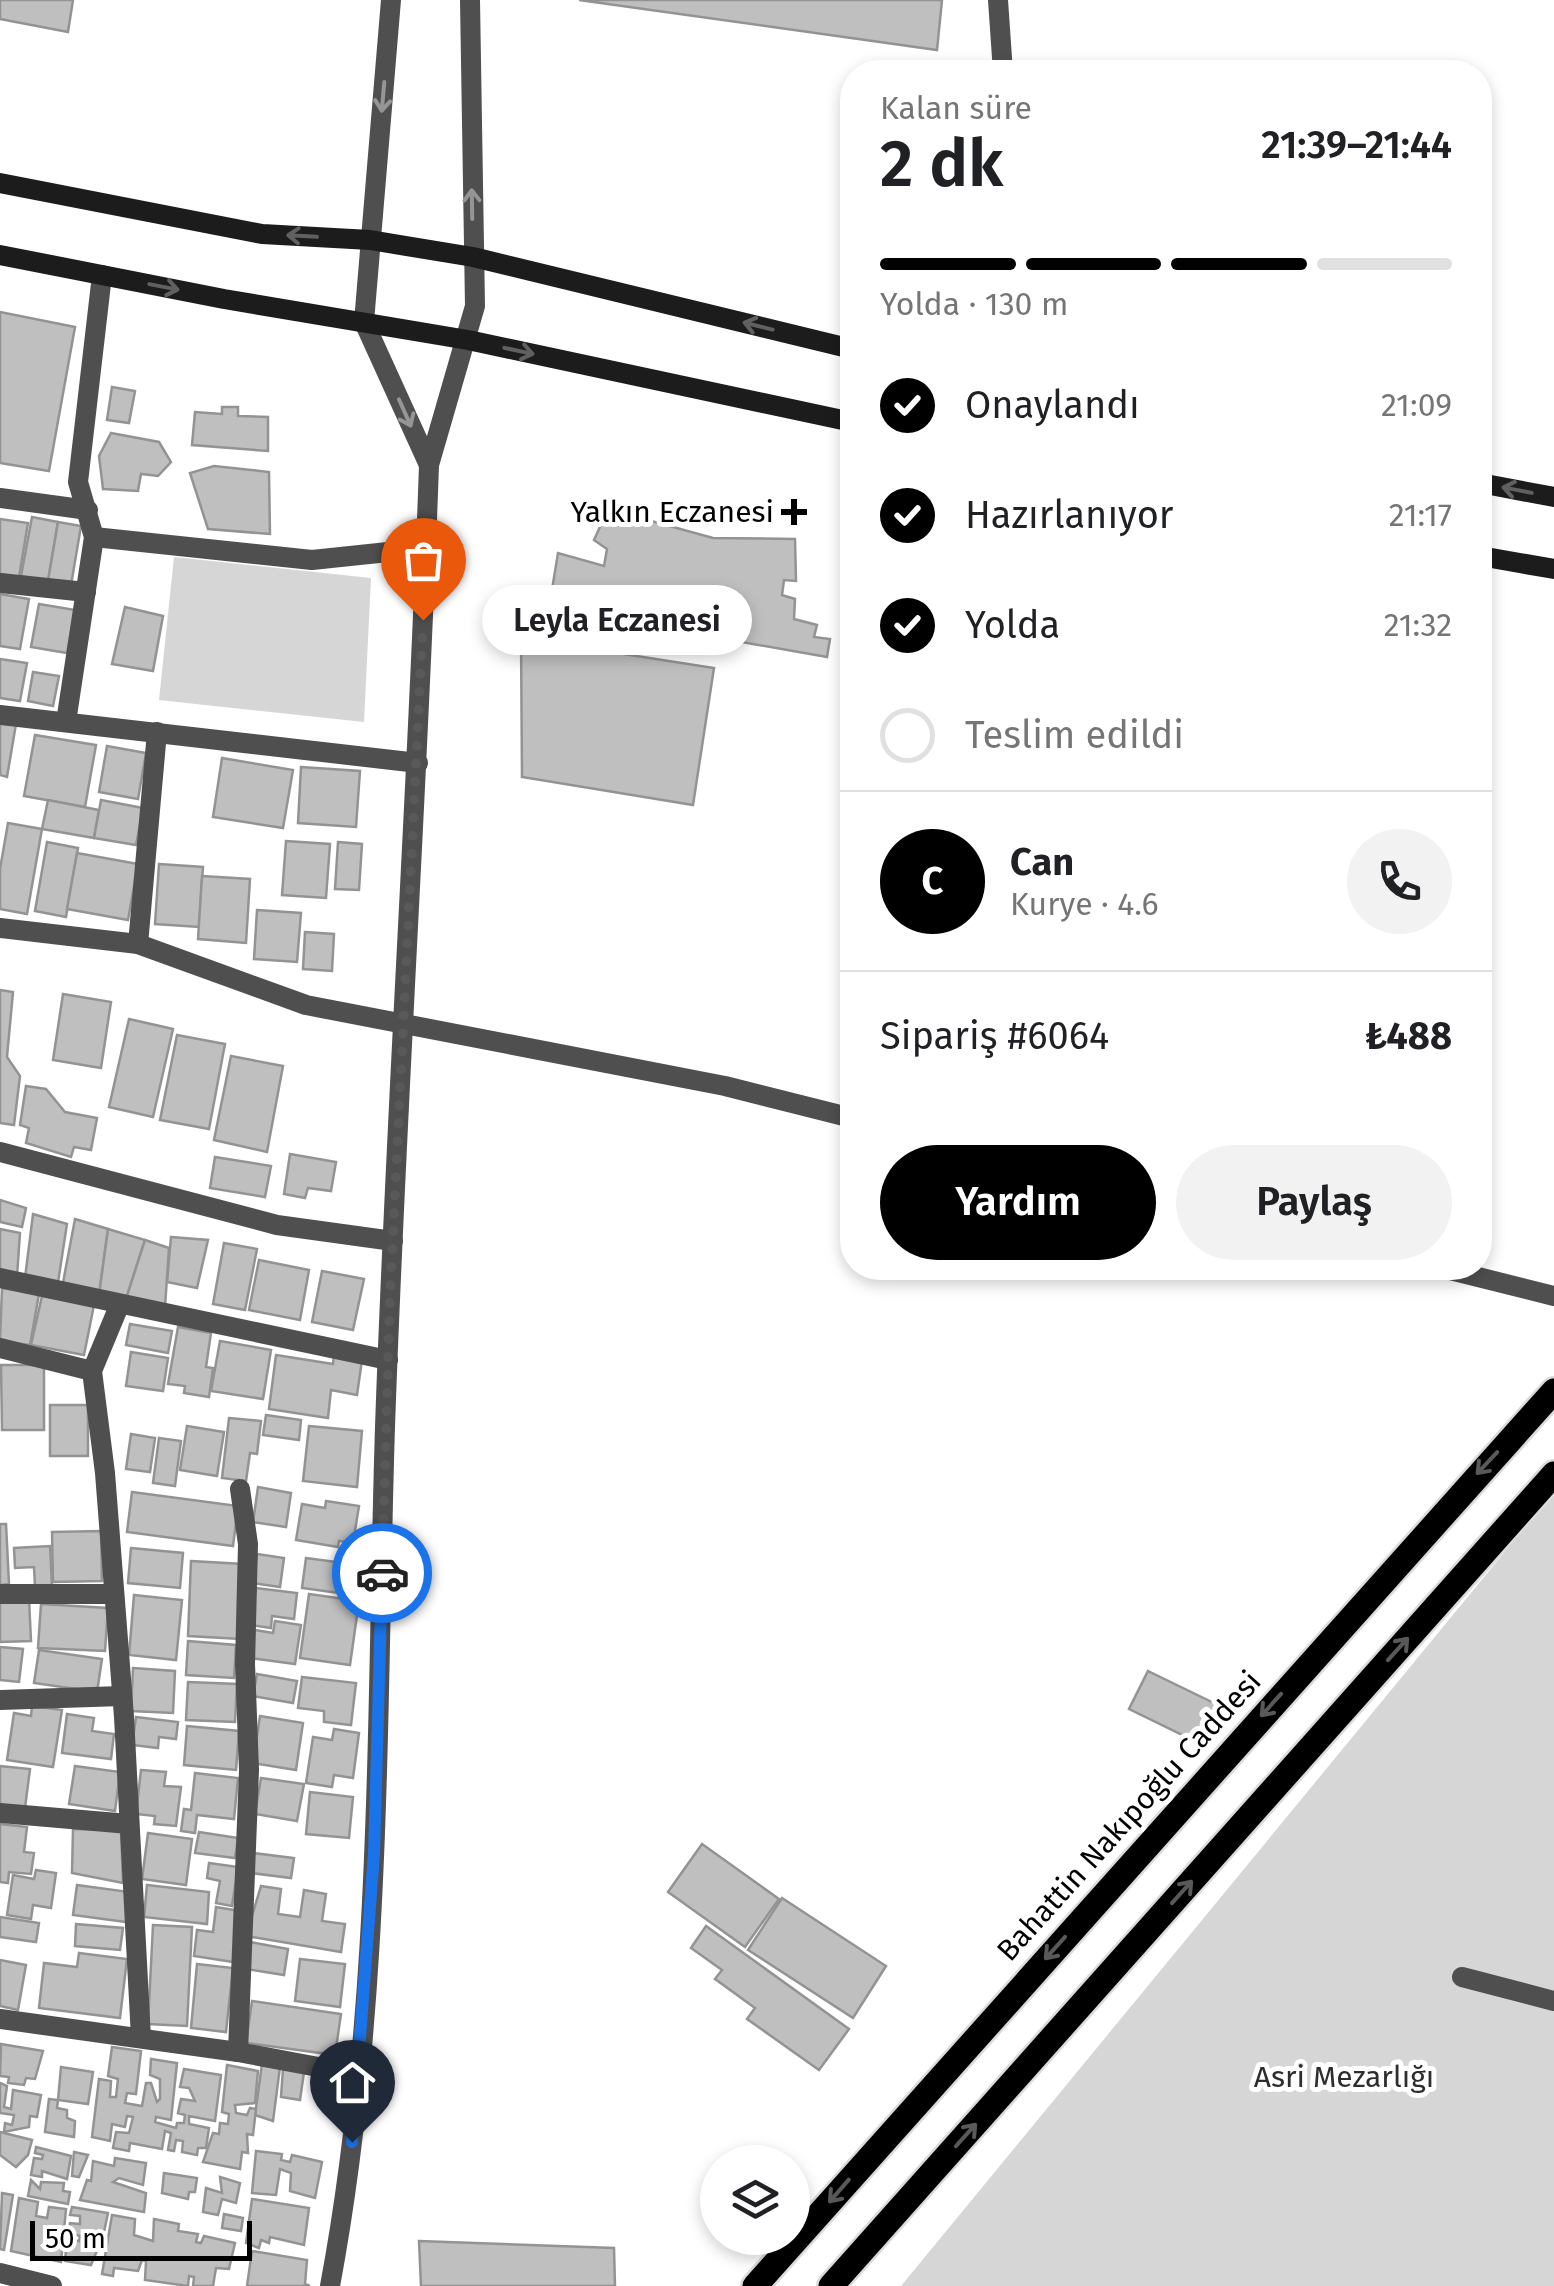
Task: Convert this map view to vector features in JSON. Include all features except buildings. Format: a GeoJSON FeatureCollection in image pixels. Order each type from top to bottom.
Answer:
{"type":"FeatureCollection","features":[{"type":"Feature","properties":{"kind":"main road"},"geometry":{"type":"LineString","coordinates":[[0,183],[262,234],[370,240],[473,257],[840,346]]}},
{"type":"Feature","properties":{"kind":"main road"},"geometry":{"type":"LineString","coordinates":[[0,254],[468,340],[840,419]]}},
{"type":"Feature","properties":{"kind":"main road"},"geometry":{"type":"LineString","coordinates":[[1492,484],[1554,496]]}},
{"type":"Feature","properties":{"kind":"main road"},"geometry":{"type":"LineString","coordinates":[[1492,558],[1554,569]]}},
{"type":"Feature","properties":{"kind":"main road","name":"Bahattin Nakıpoğlu Caddesi"},"geometry":{"type":"LineString","coordinates":[[755,2286],[1554,1391]]}},
{"type":"Feature","properties":{"kind":"main road"},"geometry":{"type":"LineString","coordinates":[[831,2286],[1554,1474]]}},
{"type":"Feature","properties":{"kind":"street"},"geometry":{"type":"LineString","coordinates":[[391,0],[364,322],[428,465]]}},
{"type":"Feature","properties":{"kind":"street"},"geometry":{"type":"LineString","coordinates":[[330,2286],[361,2075],[374,1854],[388,1360],[418,763],[428,465],[468,340],[474,306],[470,0]]}},
{"type":"Feature","properties":{"kind":"street"},"geometry":{"type":"LineString","coordinates":[[998,0],[1002,60]]}},
{"type":"Feature","properties":{"kind":"street"},"geometry":{"type":"LineString","coordinates":[[66,722],[94,537],[78,482],[102,275]]}},
{"type":"Feature","properties":{"kind":"street"},"geometry":{"type":"LineString","coordinates":[[0,498],[88,510]]}},
{"type":"Feature","properties":{"kind":"street"},"geometry":{"type":"LineString","coordinates":[[94,537],[312,560],[426,548]]}},
{"type":"Feature","properties":{"kind":"street"},"geometry":{"type":"LineString","coordinates":[[0,583],[86,592]]}},
{"type":"Feature","properties":{"kind":"street"},"geometry":{"type":"LineString","coordinates":[[0,714],[418,763]]}},
{"type":"Feature","properties":{"kind":"street"},"geometry":{"type":"LineString","coordinates":[[138,944],[157,732]]}},
{"type":"Feature","properties":{"kind":"street"},"geometry":{"type":"LineString","coordinates":[[0,928],[138,944],[306,1006],[725,1086],[840,1115]]}},
{"type":"Feature","properties":{"kind":"street"},"geometry":{"type":"LineString","coordinates":[[0,1152],[277,1225],[393,1241]]}},
{"type":"Feature","properties":{"kind":"street"},"geometry":{"type":"LineString","coordinates":[[0,1278],[388,1360]]}},
{"type":"Feature","properties":{"kind":"street"},"geometry":{"type":"LineString","coordinates":[[1490,1280],[1554,1296]]}},
{"type":"Feature","properties":{"kind":"street"},"geometry":{"type":"LineString","coordinates":[[118,1306],[92,1370],[122,1696],[141,2038]]}},
{"type":"Feature","properties":{"kind":"street"},"geometry":{"type":"LineString","coordinates":[[0,1348],[92,1370]]}},
{"type":"Feature","properties":{"kind":"street"},"geometry":{"type":"LineString","coordinates":[[238,2052],[249,1770],[244,1664],[248,1544],[240,1489]]}},
{"type":"Feature","properties":{"kind":"street"},"geometry":{"type":"LineString","coordinates":[[0,1594],[114,1594]]}},
{"type":"Feature","properties":{"kind":"street"},"geometry":{"type":"LineString","coordinates":[[0,1700],[122,1696]]}},
{"type":"Feature","properties":{"kind":"street"},"geometry":{"type":"LineString","coordinates":[[0,1813],[129,1824]]}},
{"type":"Feature","properties":{"kind":"street"},"geometry":{"type":"LineString","coordinates":[[1462,1977],[1554,2000]]}},
{"type":"Feature","properties":{"kind":"street"},"geometry":{"type":"LineString","coordinates":[[0,2019],[238,2052],[361,2075]]}},
{"type":"Feature","properties":{"kind":"street"},"geometry":{"type":"LineString","coordinates":[[0,2273],[52,2286]]}},
{"type":"Feature","properties":{"kind":"green space"},"geometry":{"type":"Polygon","coordinates":[[[174,557],[371,578],[364,722],[159,700],[174,557]]]}},
{"type":"Feature","properties":{"kind":"green space","name":"Asri Mezarlığı"},"geometry":{"type":"Polygon","coordinates":[[[1554,1492],[1554,2286],[901,2286],[1554,1492]]]}},
{"type":"Feature","properties":{"kind":"way so far"},"geometry":{"type":"LineString","coordinates":[[382,1573],[390,1297],[423,620]]}},
{"type":"Feature","properties":{"kind":"place","name":"Yalkın Eczanesi"},"geometry":{"type":"Point","coordinates":[794,512]}},
{"type":"Feature","properties":{"kind":"place","name":"Leyla Eczanesi"},"geometry":{"type":"Point","coordinates":[423,620]}},
{"type":"Feature","properties":{"kind":"route"},"geometry":{"type":"LineString","coordinates":[[352,2142],[361,2075],[374,1854],[382,1573]]}}]}
